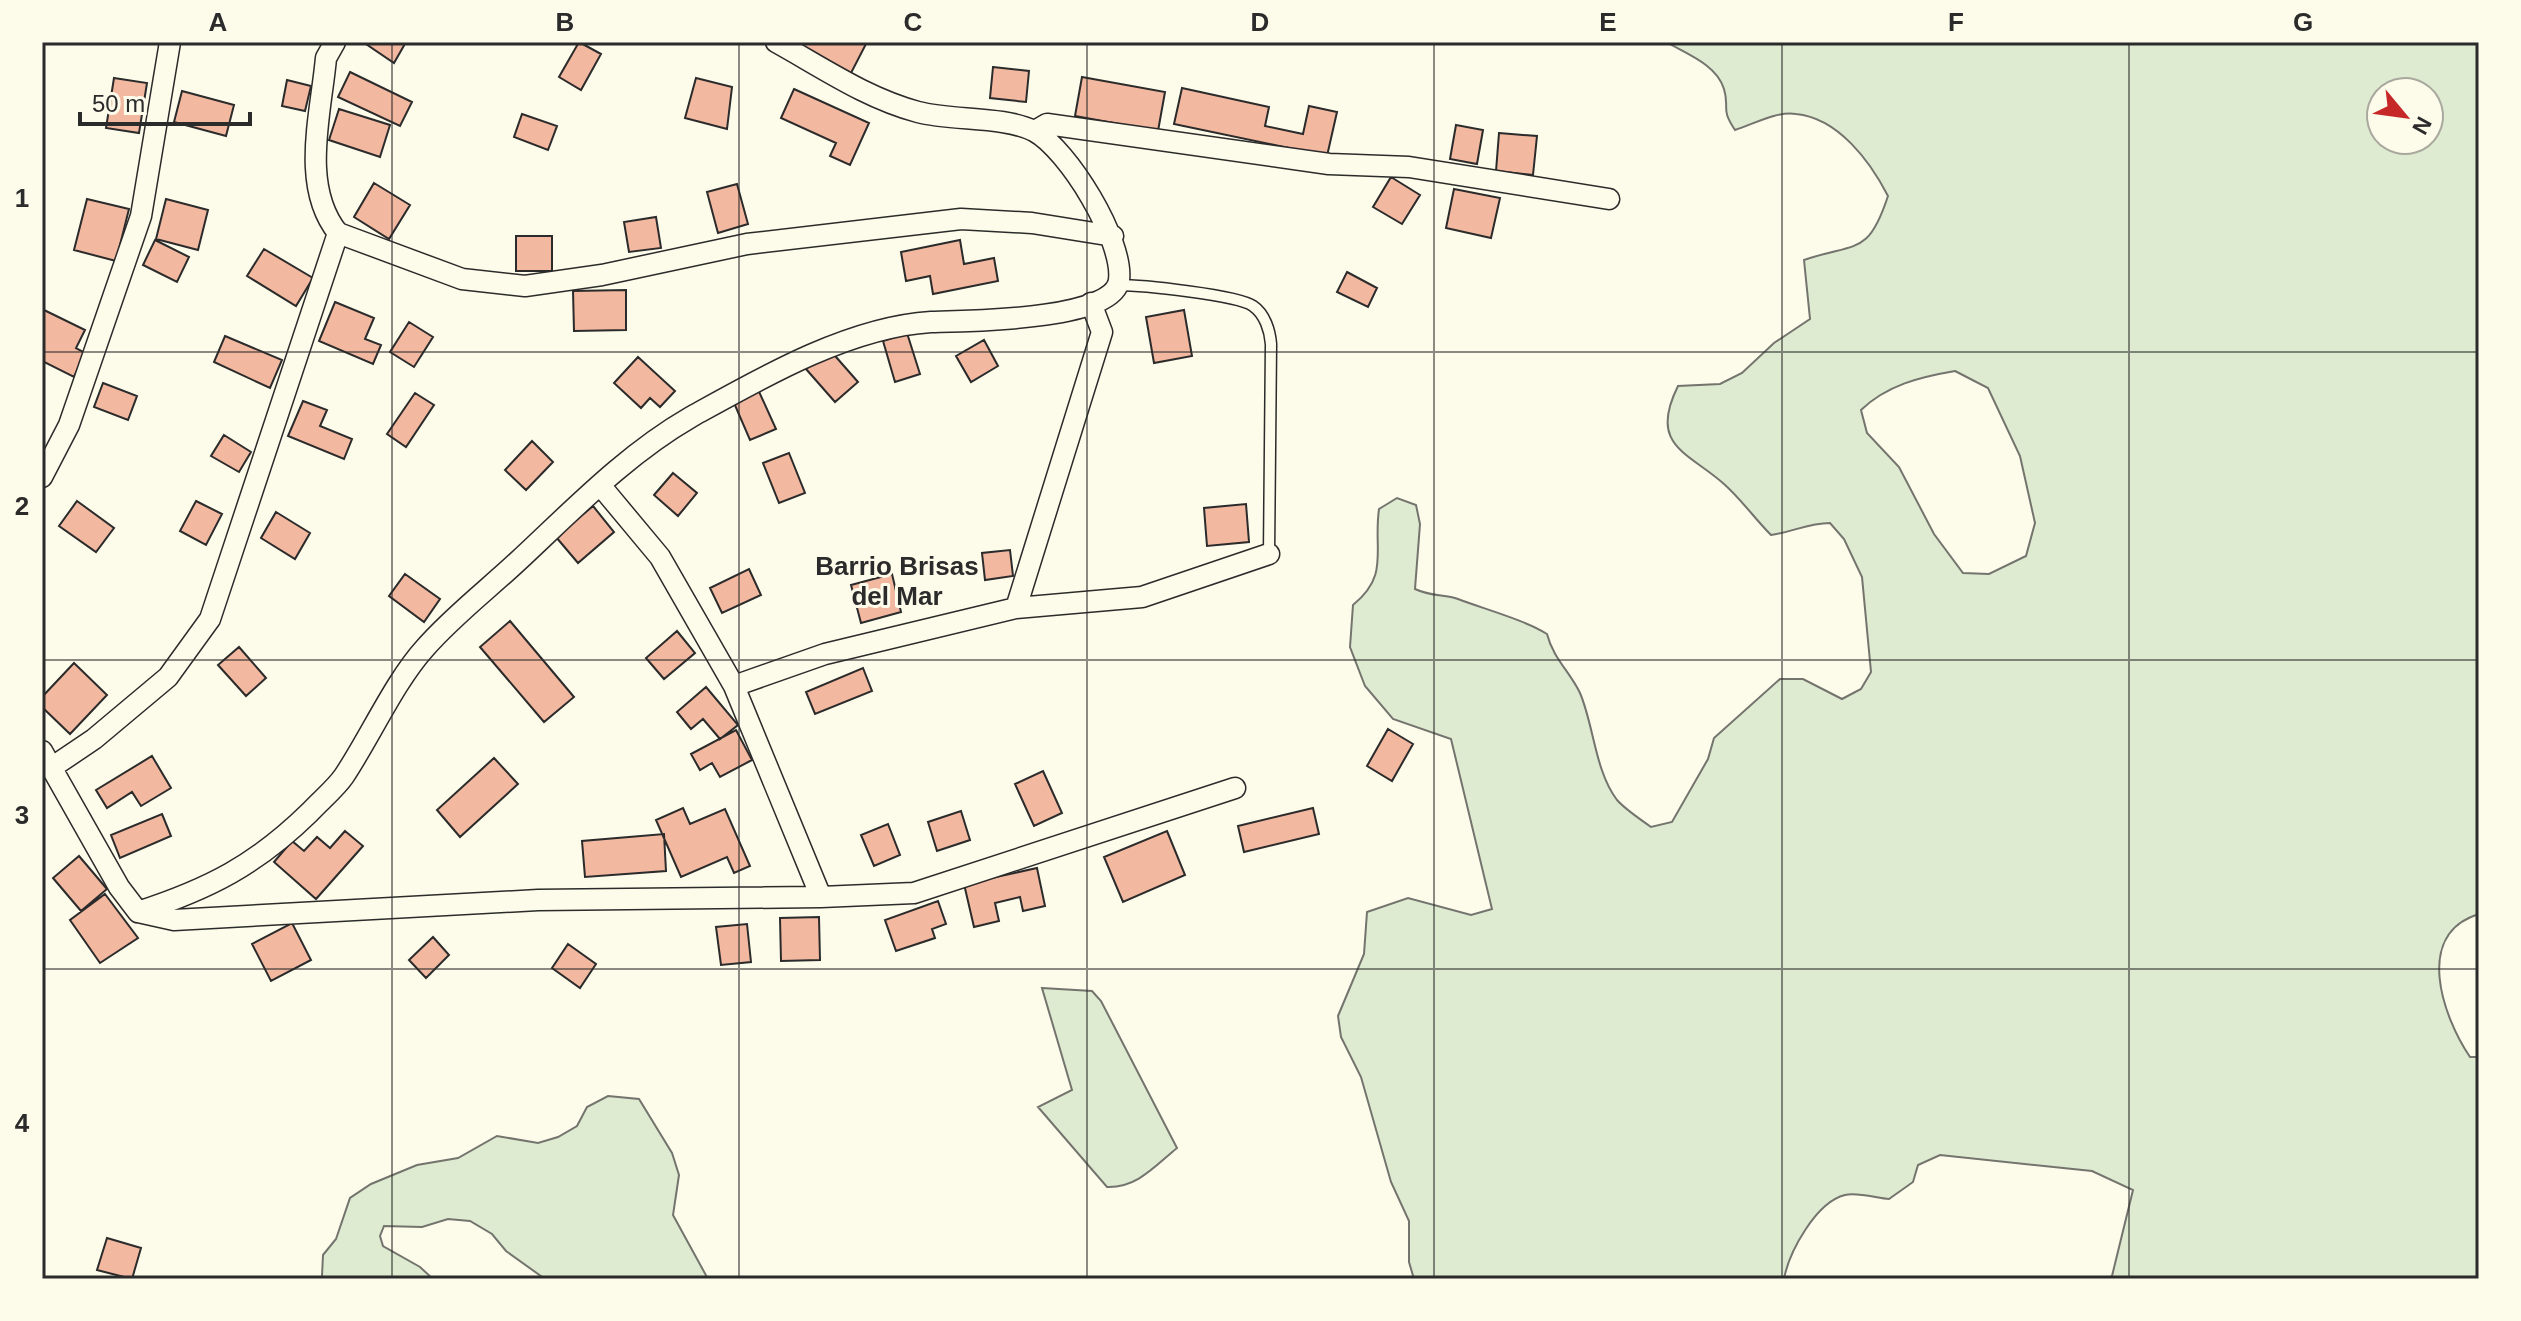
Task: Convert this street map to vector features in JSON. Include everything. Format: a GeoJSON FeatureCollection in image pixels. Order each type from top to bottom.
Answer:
{"type":"FeatureCollection","features":[{"type":"Feature","properties":{"kind":"street"},"geometry":{"type":"LineString","coordinates":[[42,477],[69,425],[141,216],[170,42]]}},
{"type":"Feature","properties":{"kind":"street"},"geometry":{"type":"LineString","coordinates":[[335,42],[326,58],[315,181],[323,215],[338,233],[462,279],[525,286],[602,275],[747,244],[961,219],[1032,223],[1113,236]]}},
{"type":"Feature","properties":{"kind":"street"},"geometry":{"type":"LineString","coordinates":[[776,42],[850,86],[882,100],[951,119],[1035,131],[1047,124],[1329,164],[1409,167],[1609,199]]}},
{"type":"Feature","properties":{"kind":"street"},"geometry":{"type":"LineString","coordinates":[[138,912],[219,882],[242,870],[285,836],[341,781],[423,650],[600,485],[680,424],[744,387],[830,347],[913,323],[1051,315],[1104,298],[1118,285],[1113,236],[1081,182],[1035,131]]}},
{"type":"Feature","properties":{"kind":"street"},"geometry":{"type":"LineString","coordinates":[[338,233],[210,619],[168,677],[94,739],[46,759],[119,887],[138,912],[174,920],[538,900],[914,893],[1235,788]]}},
{"type":"Feature","properties":{"kind":"street"},"geometry":{"type":"LineString","coordinates":[[1016,608],[1102,332],[1091,303]]}},
{"type":"Feature","properties":{"kind":"street"},"geometry":{"type":"LineString","coordinates":[[600,485],[660,557],[734,686],[821,897]]}},
{"type":"Feature","properties":{"kind":"street"},"geometry":{"type":"LineString","coordinates":[[734,686],[825,654],[1016,608],[1142,597],[1269,554]]}},
{"type":"Feature","properties":{"kind":"lane"},"geometry":{"type":"LineString","coordinates":[[1118,285],[1149,285],[1251,304],[1263,318],[1271,344],[1269,554]]}},
{"type":"Feature","properties":{"kind":"green space"},"geometry":{"type":"Polygon","coordinates":[[[1666,42],[2479,42],[2479,914],[2459,924],[2446,939],[2440,957],[2440,978],[2451,1021],[2460,1040],[2470,1057],[2479,1057],[2479,1279],[2106,1279],[2112,1276],[2133,1190],[2092,1171],[1940,1155],[1918,1165],[1913,1182],[1889,1199],[1850,1194],[1824,1207],[1798,1242],[1784,1279],[1414,1279],[1409,1262],[1409,1221],[1391,1182],[1361,1077],[1341,1037],[1338,1016],[1364,954],[1367,912],[1408,898],[1471,915],[1492,909],[1451,739],[1393,719],[1365,686],[1350,647],[1353,605],[1372,583],[1376,573],[1379,509],[1397,498],[1416,505],[1420,524],[1415,589],[1458,599],[1516,619],[1547,634],[1553,650],[1580,693],[1599,762],[1610,788],[1621,804],[1651,827],[1672,822],[1708,759],[1714,738],[1780,679],[1803,679],[1842,699],[1861,689],[1871,672],[1862,577],[1844,539],[1830,523],[1771,535],[1730,490],[1676,446],[1667,422],[1678,386],[1720,384],[1742,373],[1774,343],[1810,319],[1804,260],[1848,248],[1866,238],[1881,216],[1888,196],[1851,143],[1839,132],[1811,117],[1781,114],[1735,130],[1728,117],[1726,96],[1720,81],[1715,73],[1666,42]],[[1955,371],[1905,383],[1882,394],[1861,410],[1867,433],[1899,467],[1934,534],[1963,573],[1989,574],[2026,556],[2035,523],[2020,456],[1988,388],[1955,371]]]}},
{"type":"Feature","properties":{"kind":"green space"},"geometry":{"type":"Polygon","coordinates":[[[1042,988],[1092,991],[1101,1001],[1177,1148],[1137,1180],[1107,1187],[1038,1107],[1072,1090],[1042,988]]]}},
{"type":"Feature","properties":{"kind":"green space"},"geometry":{"type":"Polygon","coordinates":[[[608,1096],[639,1099],[672,1153],[679,1175],[673,1215],[708,1279],[545,1279],[506,1251],[492,1234],[470,1221],[448,1219],[422,1227],[384,1226],[380,1236],[383,1246],[420,1267],[433,1279],[326,1279],[322,1276],[323,1255],[336,1239],[350,1198],[371,1184],[417,1165],[458,1158],[497,1136],[538,1143],[558,1137],[577,1126],[587,1107],[608,1096]]]}},
{"type":"Feature","properties":{"kind":"building"},"geometry":{"type":"Polygon","coordinates":[[[363,42],[406,42],[394,63],[363,42]]]}},
{"type":"Feature","properties":{"kind":"building"},"geometry":{"type":"Polygon","coordinates":[[[579,42],[601,54],[581,90],[559,77],[579,42]]]}},
{"type":"Feature","properties":{"kind":"building"},"geometry":{"type":"Polygon","coordinates":[[[801,42],[867,42],[850,75],[798,47],[801,42]]]}},
{"type":"Feature","properties":{"kind":"building"},"geometry":{"type":"Polygon","coordinates":[[[993,67],[1029,71],[1026,102],[990,98],[993,67]]]}},
{"type":"Feature","properties":{"kind":"building"},"geometry":{"type":"Polygon","coordinates":[[[350,72],[412,102],[400,126],[338,97],[350,72]]]}},
{"type":"Feature","properties":{"kind":"building"},"geometry":{"type":"Polygon","coordinates":[[[1082,77],[1165,92],[1158,131],[1075,116],[1082,77]]]}},
{"type":"Feature","properties":{"kind":"building"},"geometry":{"type":"Polygon","coordinates":[[[114,78],[147,83],[139,133],[106,128],[114,78]]]}},
{"type":"Feature","properties":{"kind":"building"},"geometry":{"type":"Polygon","coordinates":[[[696,78],[732,87],[727,129],[685,118],[696,78]]]}},
{"type":"Feature","properties":{"kind":"building"},"geometry":{"type":"Polygon","coordinates":[[[287,80],[311,86],[305,111],[282,106],[287,80]]]}},
{"type":"Feature","properties":{"kind":"building"},"geometry":{"type":"Polygon","coordinates":[[[1182,88],[1269,107],[1265,126],[1303,134],[1309,106],[1337,112],[1327,156],[1174,124],[1182,88]]]}},
{"type":"Feature","properties":{"kind":"building"},"geometry":{"type":"Polygon","coordinates":[[[794,89],[869,123],[850,165],[830,156],[836,143],[781,118],[794,89]]]}},
{"type":"Feature","properties":{"kind":"building"},"geometry":{"type":"Polygon","coordinates":[[[182,91],[234,105],[226,136],[174,122],[182,91]]]}},
{"type":"Feature","properties":{"kind":"building"},"geometry":{"type":"Polygon","coordinates":[[[339,109],[390,125],[380,157],[329,140],[339,109]]]}},
{"type":"Feature","properties":{"kind":"building"},"geometry":{"type":"Polygon","coordinates":[[[522,114],[557,126],[548,150],[514,137],[522,114]]]}},
{"type":"Feature","properties":{"kind":"building"},"geometry":{"type":"Polygon","coordinates":[[[1456,125],[1483,130],[1477,164],[1450,159],[1456,125]]]}},
{"type":"Feature","properties":{"kind":"building"},"geometry":{"type":"Polygon","coordinates":[[[1499,133],[1537,136],[1533,175],[1496,171],[1499,133]]]}},
{"type":"Feature","properties":{"kind":"building"},"geometry":{"type":"Polygon","coordinates":[[[1391,177],[1420,195],[1402,224],[1373,207],[1391,177]]]}},
{"type":"Feature","properties":{"kind":"building"},"geometry":{"type":"Polygon","coordinates":[[[374,183],[410,205],[389,239],[354,217],[374,183]]]}},
{"type":"Feature","properties":{"kind":"building"},"geometry":{"type":"Polygon","coordinates":[[[737,184],[748,224],[718,233],[707,192],[737,184]]]}},
{"type":"Feature","properties":{"kind":"building"},"geometry":{"type":"Polygon","coordinates":[[[1454,189],[1500,198],[1491,238],[1446,228],[1454,189]]]}},
{"type":"Feature","properties":{"kind":"building"},"geometry":{"type":"Polygon","coordinates":[[[87,199],[129,209],[116,261],[74,250],[87,199]]]}},
{"type":"Feature","properties":{"kind":"building"},"geometry":{"type":"Polygon","coordinates":[[[166,199],[208,210],[198,250],[156,239],[166,199]]]}},
{"type":"Feature","properties":{"kind":"building"},"geometry":{"type":"Polygon","coordinates":[[[656,217],[661,248],[629,252],[624,222],[656,217]]]}},
{"type":"Feature","properties":{"kind":"building"},"geometry":{"type":"Polygon","coordinates":[[[516,236],[552,236],[552,271],[516,271],[516,236]]]}},
{"type":"Feature","properties":{"kind":"building"},"geometry":{"type":"Polygon","coordinates":[[[155,240],[189,257],[177,282],[143,265],[155,240]]]}},
{"type":"Feature","properties":{"kind":"building"},"geometry":{"type":"Polygon","coordinates":[[[960,240],[964,264],[994,258],[998,281],[933,294],[930,276],[906,281],[901,252],[960,240]]]}},
{"type":"Feature","properties":{"kind":"building"},"geometry":{"type":"Polygon","coordinates":[[[264,249],[313,278],[296,306],[247,276],[264,249]]]}},
{"type":"Feature","properties":{"kind":"building"},"geometry":{"type":"Polygon","coordinates":[[[1347,272],[1377,288],[1368,307],[1337,292],[1347,272]]]}},
{"type":"Feature","properties":{"kind":"building"},"geometry":{"type":"Polygon","coordinates":[[[626,290],[626,330],[574,331],[573,291],[626,290]]]}},
{"type":"Feature","properties":{"kind":"building"},"geometry":{"type":"Polygon","coordinates":[[[335,302],[374,318],[365,339],[381,345],[373,364],[319,341],[335,302]]]}},
{"type":"Feature","properties":{"kind":"building"},"geometry":{"type":"Polygon","coordinates":[[[42,309],[85,330],[76,348],[85,353],[74,377],[42,361],[42,309]]]}},
{"type":"Feature","properties":{"kind":"building"},"geometry":{"type":"Polygon","coordinates":[[[1184,310],[1192,356],[1154,363],[1146,317],[1184,310]]]}},
{"type":"Feature","properties":{"kind":"building"},"geometry":{"type":"Polygon","coordinates":[[[409,322],[433,337],[414,367],[390,352],[409,322]]]}},
{"type":"Feature","properties":{"kind":"building"},"geometry":{"type":"Polygon","coordinates":[[[907,333],[920,374],[895,382],[883,341],[907,333]]]}},
{"type":"Feature","properties":{"kind":"building"},"geometry":{"type":"Polygon","coordinates":[[[225,336],[282,360],[270,388],[214,362],[225,336]]]}},
{"type":"Feature","properties":{"kind":"building"},"geometry":{"type":"Polygon","coordinates":[[[984,340],[998,366],[971,382],[956,356],[984,340]]]}},
{"type":"Feature","properties":{"kind":"building"},"geometry":{"type":"Polygon","coordinates":[[[829,349],[858,382],[835,402],[806,369],[829,349]]]}},
{"type":"Feature","properties":{"kind":"building"},"geometry":{"type":"Polygon","coordinates":[[[638,357],[675,391],[660,407],[650,398],[641,408],[614,383],[638,357]]]}},
{"type":"Feature","properties":{"kind":"building"},"geometry":{"type":"Polygon","coordinates":[[[103,383],[137,396],[128,420],[94,407],[103,383]]]}},
{"type":"Feature","properties":{"kind":"building"},"geometry":{"type":"Polygon","coordinates":[[[756,385],[776,429],[750,440],[731,396],[756,385]]]}},
{"type":"Feature","properties":{"kind":"building"},"geometry":{"type":"Polygon","coordinates":[[[415,393],[434,405],[406,447],[387,434],[415,393]]]}},
{"type":"Feature","properties":{"kind":"building"},"geometry":{"type":"Polygon","coordinates":[[[303,401],[327,410],[320,426],[352,439],[344,459],[288,436],[303,401]]]}},
{"type":"Feature","properties":{"kind":"building"},"geometry":{"type":"Polygon","coordinates":[[[224,435],[251,452],[239,472],[211,456],[224,435]]]}},
{"type":"Feature","properties":{"kind":"building"},"geometry":{"type":"Polygon","coordinates":[[[532,441],[553,462],[526,490],[505,470],[532,441]]]}},
{"type":"Feature","properties":{"kind":"building"},"geometry":{"type":"Polygon","coordinates":[[[789,453],[805,493],[779,503],[763,463],[789,453]]]}},
{"type":"Feature","properties":{"kind":"building"},"geometry":{"type":"Polygon","coordinates":[[[673,473],[697,493],[678,516],[654,495],[673,473]]]}},
{"type":"Feature","properties":{"kind":"building"},"geometry":{"type":"Polygon","coordinates":[[[77,501],[114,528],[96,552],[59,526],[77,501]]]}},
{"type":"Feature","properties":{"kind":"building"},"geometry":{"type":"Polygon","coordinates":[[[196,501],[222,514],[206,545],[180,531],[196,501]]]}},
{"type":"Feature","properties":{"kind":"building"},"geometry":{"type":"Polygon","coordinates":[[[1246,504],[1249,542],[1207,546],[1204,508],[1246,504]]]}},
{"type":"Feature","properties":{"kind":"building"},"geometry":{"type":"Polygon","coordinates":[[[593,506],[614,532],[578,563],[556,537],[593,506]]]}},
{"type":"Feature","properties":{"kind":"building"},"geometry":{"type":"Polygon","coordinates":[[[276,512],[310,533],[295,559],[261,538],[276,512]]]}},
{"type":"Feature","properties":{"kind":"building"},"geometry":{"type":"Polygon","coordinates":[[[1010,550],[1013,576],[985,580],[982,553],[1010,550]]]}},
{"type":"Feature","properties":{"kind":"building"},"geometry":{"type":"Polygon","coordinates":[[[749,569],[761,595],[722,613],[710,588],[749,569]]]}},
{"type":"Feature","properties":{"kind":"building"},"geometry":{"type":"Polygon","coordinates":[[[405,574],[440,599],[424,622],[389,596],[405,574]]]}},
{"type":"Feature","properties":{"kind":"building"},"geometry":{"type":"Polygon","coordinates":[[[892,574],[901,612],[861,623],[851,585],[892,574]]]}},
{"type":"Feature","properties":{"kind":"building"},"geometry":{"type":"Polygon","coordinates":[[[510,621],[574,697],[544,722],[480,647],[510,621]]]}},
{"type":"Feature","properties":{"kind":"building"},"geometry":{"type":"Polygon","coordinates":[[[677,631],[695,653],[664,679],[646,658],[677,631]]]}},
{"type":"Feature","properties":{"kind":"building"},"geometry":{"type":"Polygon","coordinates":[[[239,647],[266,678],[246,696],[218,665],[239,647]]]}},
{"type":"Feature","properties":{"kind":"building"},"geometry":{"type":"Polygon","coordinates":[[[74,663],[107,695],[70,734],[42,707],[42,697],[74,663]]]}},
{"type":"Feature","properties":{"kind":"building"},"geometry":{"type":"Polygon","coordinates":[[[863,668],[872,691],[815,714],[806,692],[863,668]]]}},
{"type":"Feature","properties":{"kind":"building"},"geometry":{"type":"Polygon","coordinates":[[[706,687],[738,725],[720,739],[703,719],[691,729],[677,712],[706,687]]]}},
{"type":"Feature","properties":{"kind":"building"},"geometry":{"type":"Polygon","coordinates":[[[1388,729],[1413,744],[1392,781],[1367,766],[1388,729]]]}},
{"type":"Feature","properties":{"kind":"building"},"geometry":{"type":"Polygon","coordinates":[[[736,730],[752,760],[720,777],[712,763],[700,770],[691,754],[736,730]]]}},
{"type":"Feature","properties":{"kind":"building"},"geometry":{"type":"Polygon","coordinates":[[[152,756],[171,788],[141,806],[132,792],[107,808],[96,790],[152,756]]]}},
{"type":"Feature","properties":{"kind":"building"},"geometry":{"type":"Polygon","coordinates":[[[494,758],[518,784],[460,837],[437,810],[494,758]]]}},
{"type":"Feature","properties":{"kind":"building"},"geometry":{"type":"Polygon","coordinates":[[[1043,771],[1062,813],[1034,826],[1015,784],[1043,771]]]}},
{"type":"Feature","properties":{"kind":"building"},"geometry":{"type":"Polygon","coordinates":[[[683,808],[690,824],[725,809],[750,866],[734,873],[727,857],[681,877],[656,820],[683,808]]]}},
{"type":"Feature","properties":{"kind":"building"},"geometry":{"type":"Polygon","coordinates":[[[1313,808],[1319,834],[1244,852],[1238,826],[1313,808]]]}},
{"type":"Feature","properties":{"kind":"building"},"geometry":{"type":"Polygon","coordinates":[[[961,811],[970,840],[937,851],[928,822],[961,811]]]}},
{"type":"Feature","properties":{"kind":"building"},"geometry":{"type":"Polygon","coordinates":[[[162,814],[171,836],[120,858],[111,835],[162,814]]]}},
{"type":"Feature","properties":{"kind":"building"},"geometry":{"type":"Polygon","coordinates":[[[888,824],[900,855],[874,866],[861,835],[888,824]]]}},
{"type":"Feature","properties":{"kind":"building"},"geometry":{"type":"Polygon","coordinates":[[[345,831],[363,846],[316,899],[274,862],[292,841],[304,851],[317,837],[330,848],[345,831]]]}},
{"type":"Feature","properties":{"kind":"building"},"geometry":{"type":"Polygon","coordinates":[[[1167,831],[1185,875],[1123,902],[1104,857],[1167,831]]]}},
{"type":"Feature","properties":{"kind":"building"},"geometry":{"type":"Polygon","coordinates":[[[664,834],[666,871],[585,877],[582,841],[664,834]]]}},
{"type":"Feature","properties":{"kind":"building"},"geometry":{"type":"Polygon","coordinates":[[[79,856],[107,889],[81,911],[53,878],[79,856]]]}},
{"type":"Feature","properties":{"kind":"building"},"geometry":{"type":"Polygon","coordinates":[[[1037,868],[1045,906],[1023,911],[1020,897],[995,903],[999,921],[974,927],[964,884],[1037,868]]]}},
{"type":"Feature","properties":{"kind":"building"},"geometry":{"type":"Polygon","coordinates":[[[105,894],[138,938],[100,963],[70,920],[105,894]]]}},
{"type":"Feature","properties":{"kind":"building"},"geometry":{"type":"Polygon","coordinates":[[[938,901],[946,924],[932,929],[935,938],[896,951],[885,920],[938,901]]]}},
{"type":"Feature","properties":{"kind":"building"},"geometry":{"type":"Polygon","coordinates":[[[819,917],[820,960],[781,961],[780,918],[819,917]]]}},
{"type":"Feature","properties":{"kind":"building"},"geometry":{"type":"Polygon","coordinates":[[[292,923],[311,960],[271,981],[252,944],[292,923]]]}},
{"type":"Feature","properties":{"kind":"building"},"geometry":{"type":"Polygon","coordinates":[[[747,924],[751,962],[721,965],[716,927],[747,924]]]}},
{"type":"Feature","properties":{"kind":"building"},"geometry":{"type":"Polygon","coordinates":[[[433,937],[449,955],[426,978],[409,960],[433,937]]]}},
{"type":"Feature","properties":{"kind":"building"},"geometry":{"type":"Polygon","coordinates":[[[568,944],[596,964],[580,988],[552,968],[568,944]]]}},
{"type":"Feature","properties":{"kind":"building"},"geometry":{"type":"Polygon","coordinates":[[[107,1238],[141,1248],[132,1279],[97,1270],[107,1238]]]}},
{"type":"Feature","properties":{"kind":"district","name":"Barrio Brisas del Mar"},"geometry":{"type":"Point","coordinates":[897,581]}}]}
